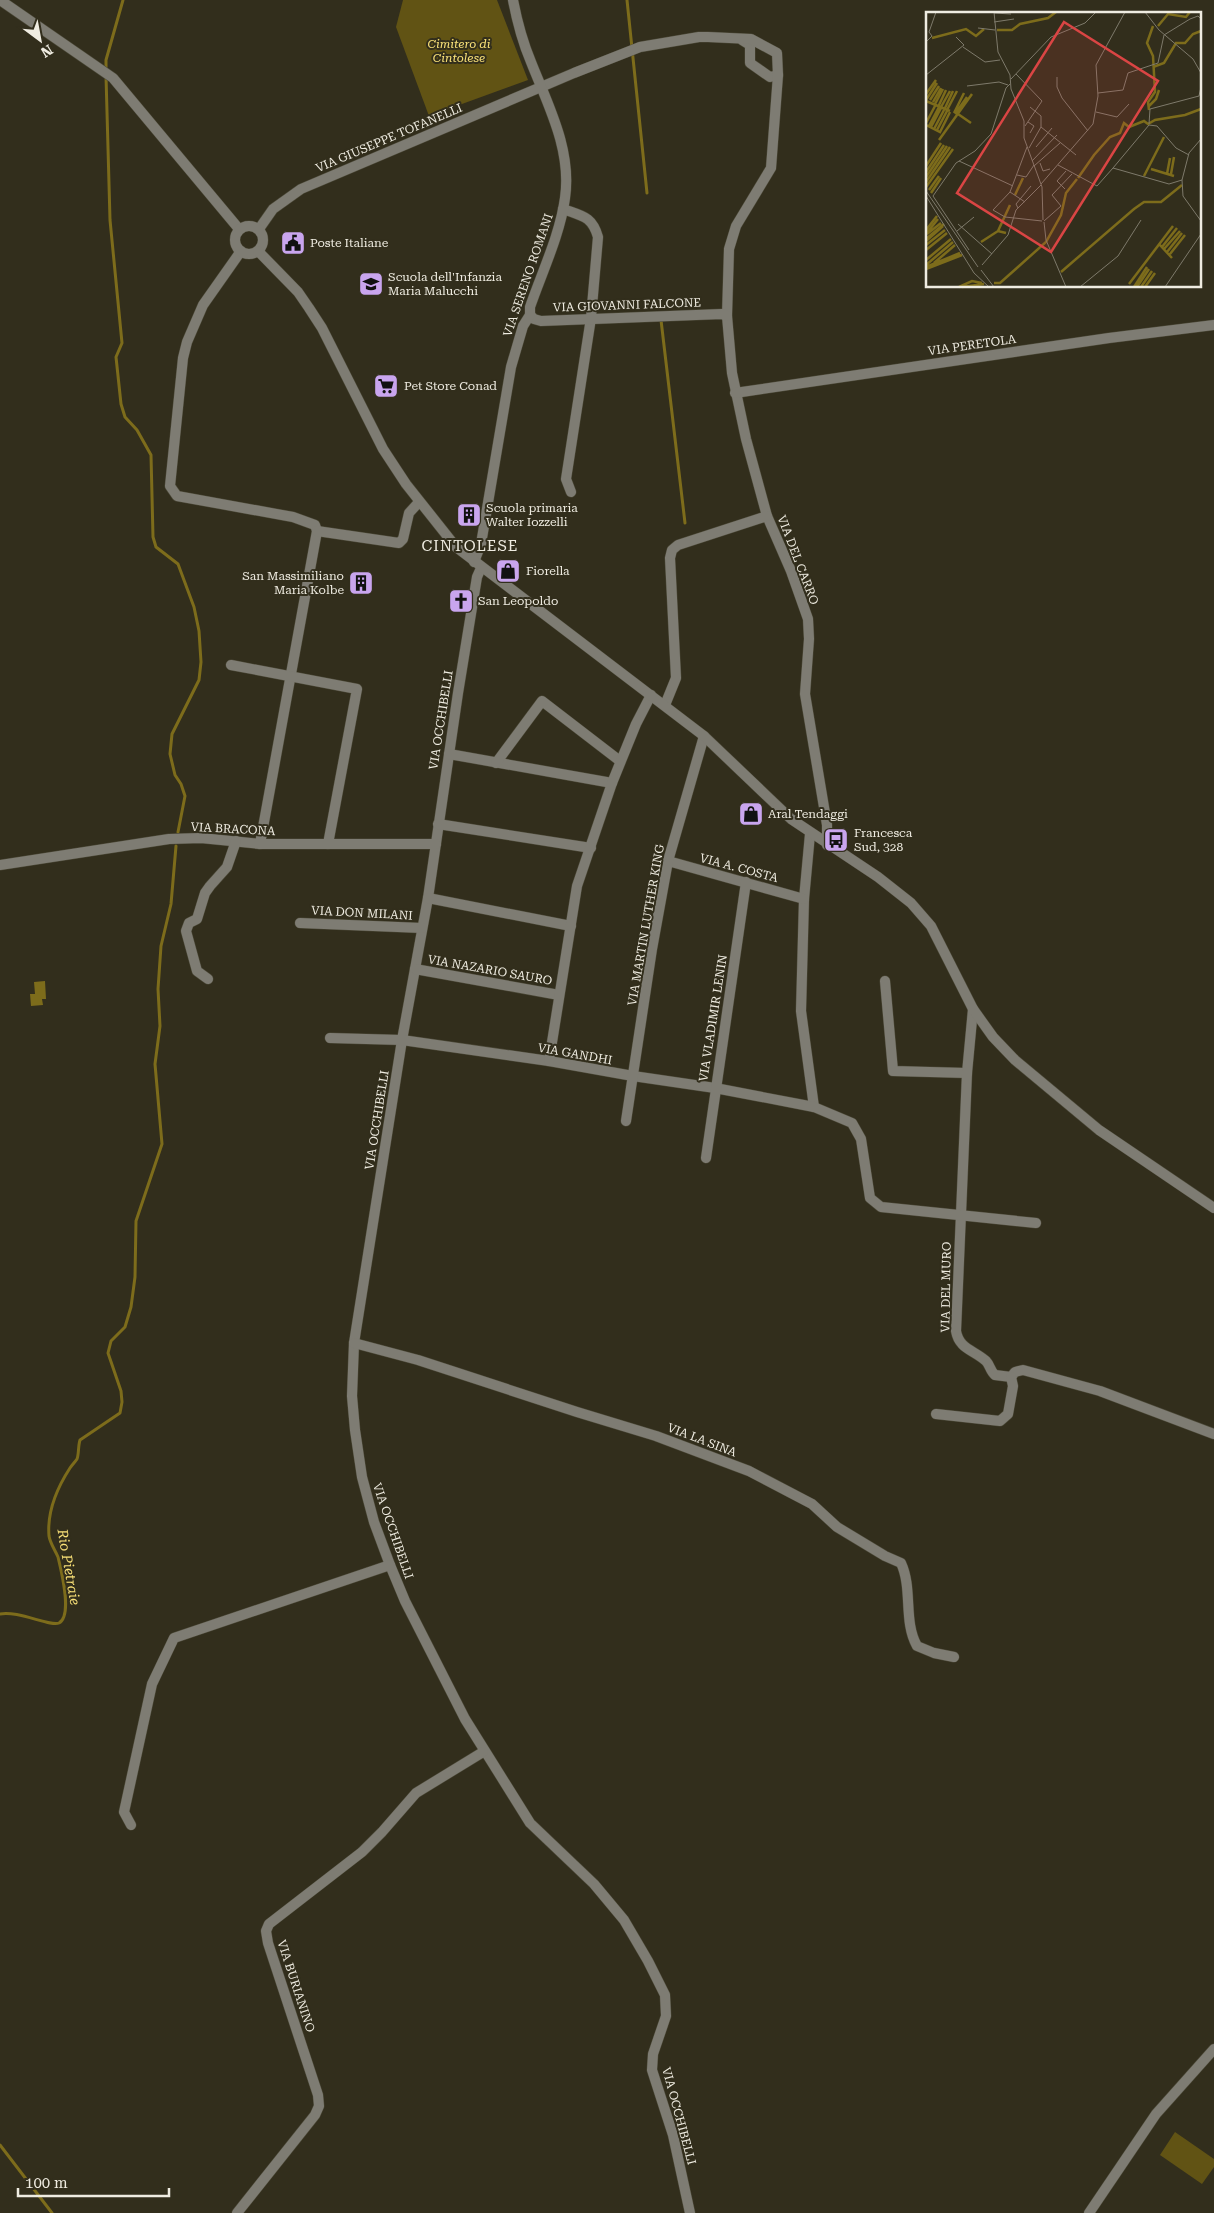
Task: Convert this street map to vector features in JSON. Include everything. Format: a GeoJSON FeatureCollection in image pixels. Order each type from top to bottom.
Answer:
{"type":"FeatureCollection","features":[{"type":"Feature","properties":{"kind":"street"},"geometry":{"type":"LineString","coordinates":[[0,0],[113,78],[239,230]]}},
{"type":"Feature","properties":{"kind":"street","name":"VIA SERENO ROMANI"},"geometry":{"type":"LineString","coordinates":[[477,565],[511,367],[523,326],[530,315],[530,307],[563,209],[566,186],[566,162],[561,139],[530,60],[513,0]]}},
{"type":"Feature","properties":{"kind":"street","name":"VIA GIUSEPPE TOFANELLI"},"geometry":{"type":"LineString","coordinates":[[259,229],[273,209],[301,189],[629,50],[699,37],[751,39],[777,53],[778,74]]}},
{"type":"Feature","properties":{"kind":"street"},"geometry":{"type":"LineString","coordinates":[[739,39],[750,45],[750,63],[770,77],[778,74]]}},
{"type":"Feature","properties":{"kind":"street","name":"VIA DEL CARRO"},"geometry":{"type":"LineString","coordinates":[[778,74],[771,168],[736,226],[730,249],[727,316],[735,393],[767,516],[792,571],[808,619],[809,639],[805,694],[827,825],[828,845]]}},
{"type":"Feature","properties":{"kind":"street"},"geometry":{"type":"LineString","coordinates":[[563,209],[589,219],[598,237],[592,318],[566,479],[571,492]]}},
{"type":"Feature","properties":{"kind":"street"},"geometry":{"type":"LineString","coordinates":[[251,226],[259,229],[262,233],[263,243],[258,251],[249,254],[240,251],[234,241],[239,230],[251,226]]}},
{"type":"Feature","properties":{"kind":"street"},"geometry":{"type":"LineString","coordinates":[[240,251],[203,305],[187,342],[183,358],[170,486],[177,496],[293,517],[315,525],[317,531],[260,844]]}},
{"type":"Feature","properties":{"kind":"street"},"geometry":{"type":"LineString","coordinates":[[258,251],[298,292],[309,308],[322,328],[383,449],[419,502],[456,547],[477,565],[704,736],[765,796],[810,834],[878,877],[911,903],[931,926],[973,1009],[993,1037],[1015,1060],[1099,1130],[1214,1208]]}},
{"type":"Feature","properties":{"kind":"street","name":"VIA GIOVANNI FALCONE"},"geometry":{"type":"LineString","coordinates":[[530,315],[534,319],[541,321],[722,314],[727,316]]}},
{"type":"Feature","properties":{"kind":"street","name":"VIA PERETOLA"},"geometry":{"type":"LineString","coordinates":[[735,393],[1100,339],[1214,325]]}},
{"type":"Feature","properties":{"kind":"street"},"geometry":{"type":"LineString","coordinates":[[317,531],[398,543],[403,539],[409,513],[419,502]]}},
{"type":"Feature","properties":{"kind":"street"},"geometry":{"type":"LineString","coordinates":[[665,705],[676,678],[670,558],[672,550],[678,545],[767,516]]}},
{"type":"Feature","properties":{"kind":"street","name":"VIA OCCHIBELLI"},"geometry":{"type":"LineString","coordinates":[[477,565],[478,577],[438,824],[428,898],[402,1040],[354,1343],[352,1396],[362,1477],[374,1522],[390,1565],[418,1627],[483,1752],[530,1823],[594,1884],[624,1920],[648,1961],[664,1995],[666,2016],[653,2054],[652,2070],[673,2136],[690,2213]]}},
{"type":"Feature","properties":{"kind":"street"},"geometry":{"type":"LineString","coordinates":[[231,665],[357,689],[328,844]]}},
{"type":"Feature","properties":{"kind":"street"},"geometry":{"type":"LineString","coordinates":[[549,1061],[577,886],[620,761],[651,695]]}},
{"type":"Feature","properties":{"kind":"street"},"geometry":{"type":"LineString","coordinates":[[496,763],[542,701],[620,761]]}},
{"type":"Feature","properties":{"kind":"street","name":"VIA MARTIN LUTHER KING"},"geometry":{"type":"LineString","coordinates":[[626,1121],[652,948],[668,862],[704,736]]}},
{"type":"Feature","properties":{"kind":"street"},"geometry":{"type":"LineString","coordinates":[[449,754],[612,783]]}},
{"type":"Feature","properties":{"kind":"street"},"geometry":{"type":"LineString","coordinates":[[438,824],[591,848]]}},
{"type":"Feature","properties":{"kind":"street"},"geometry":{"type":"LineString","coordinates":[[810,834],[804,899],[801,1011],[814,1107]]}},
{"type":"Feature","properties":{"kind":"street","name":"VIA BRACONA"},"geometry":{"type":"LineString","coordinates":[[0,865],[169,839],[200,838],[260,844],[436,844]]}},
{"type":"Feature","properties":{"kind":"street"},"geometry":{"type":"LineString","coordinates":[[208,979],[197,972],[186,931],[189,923],[197,919],[210,886],[228,867],[236,841]]}},
{"type":"Feature","properties":{"kind":"street","name":"VIA A. COSTA"},"geometry":{"type":"LineString","coordinates":[[668,862],[804,899]]}},
{"type":"Feature","properties":{"kind":"street","name":"VIA VLADIMIR LENIN"},"geometry":{"type":"LineString","coordinates":[[706,1158],[746,882]]}},
{"type":"Feature","properties":{"kind":"street"},"geometry":{"type":"LineString","coordinates":[[428,898],[571,926]]}},
{"type":"Feature","properties":{"kind":"street","name":"VIA DON MILANI"},"geometry":{"type":"LineString","coordinates":[[300,923],[422,928]]}},
{"type":"Feature","properties":{"kind":"street","name":"VIA NAZARIO SAURO"},"geometry":{"type":"LineString","coordinates":[[415,969],[559,995]]}},
{"type":"Feature","properties":{"kind":"street"},"geometry":{"type":"LineString","coordinates":[[885,981],[893,1071],[967,1073]]}},
{"type":"Feature","properties":{"kind":"street","name":"VIA DEL MURO"},"geometry":{"type":"LineString","coordinates":[[973,1009],[967,1073],[956,1331],[957,1339],[961,1345],[988,1362],[995,1375],[1011,1377]]}},
{"type":"Feature","properties":{"kind":"street","name":"VIA GANDHI"},"geometry":{"type":"LineString","coordinates":[[330,1038],[402,1040],[549,1061],[715,1088],[814,1107],[852,1123],[861,1139],[870,1198],[881,1207],[1036,1223]]}},
{"type":"Feature","properties":{"kind":"street","name":"VIA LA SINA"},"geometry":{"type":"LineString","coordinates":[[354,1343],[418,1360],[656,1436],[749,1471],[786,1490],[812,1504],[837,1527],[885,1556],[901,1563],[906,1574],[911,1634],[917,1646],[934,1653],[954,1657]]}},
{"type":"Feature","properties":{"kind":"street"},"geometry":{"type":"LineString","coordinates":[[936,1414],[1000,1421],[1008,1414],[1013,1386],[1011,1377],[1015,1372],[1023,1370],[1100,1391],[1214,1434]]}},
{"type":"Feature","properties":{"kind":"street"},"geometry":{"type":"LineString","coordinates":[[132,1824],[124,1812],[152,1684],[174,1638],[390,1565]]}},
{"type":"Feature","properties":{"kind":"street","name":"VIA BURIANINO"},"geometry":{"type":"LineString","coordinates":[[237,2213],[315,2115],[319,2106],[318,2095],[268,1943],[266,1931],[269,1924],[362,1852],[416,1793],[483,1752]]}},
{"type":"Feature","properties":{"kind":"street"},"geometry":{"type":"LineString","coordinates":[[1089,2213],[1156,2114],[1214,2049]]}},
{"type":"Feature","properties":{"kind":"green space","name":"Cimitero di Cintolese"},"geometry":{"type":"Polygon","coordinates":[[[403,0],[497,0],[528,80],[429,116],[396,27],[403,0]]]}},
{"type":"Feature","properties":{"kind":"green space"},"geometry":{"type":"Polygon","coordinates":[[[1175,2132],[1214,2159],[1214,2167],[1202,2184],[1160,2155],[1175,2132]]]}},
{"type":"Feature","properties":{"kind":"shaded area"},"geometry":{"type":"Polygon","coordinates":[[[45,981],[46,999],[42,999],[43,1005],[31,1006],[30,994],[35,994],[34,982],[45,981]]]}},
{"type":"Feature","properties":{"kind":"waterway"},"geometry":{"type":"LineString","coordinates":[[106,69],[106,60],[123,0]]}},
{"type":"Feature","properties":{"kind":"waterway"},"geometry":{"type":"LineString","coordinates":[[627,0],[647,193]]}},
{"type":"Feature","properties":{"kind":"waterway"},"geometry":{"type":"LineString","coordinates":[[106,76],[110,220],[122,343],[116,357],[121,404],[125,417],[137,430],[151,455],[153,537],[156,547],[178,564],[194,607],[199,631],[201,662],[199,680],[172,734],[170,754],[175,775],[181,784],[185,796],[178,832]]}},
{"type":"Feature","properties":{"kind":"waterway"},"geometry":{"type":"LineString","coordinates":[[661,320],[685,523]]}},
{"type":"Feature","properties":{"kind":"waterway","name":"Rio Pietraie"},"geometry":{"type":"LineString","coordinates":[[0,1614],[15,1614],[55,1624],[59,1623],[63,1618],[66,1602],[65,1592],[58,1557],[49,1536],[51,1509],[61,1484],[77,1459],[80,1440],[120,1413],[121,1391],[108,1353],[111,1341],[125,1327],[131,1307],[135,1277],[136,1221],[162,1144],[155,1064],[160,1026],[158,989],[161,946],[171,904],[176,846]]}},
{"type":"Feature","properties":{"kind":"waterway"},"geometry":{"type":"LineString","coordinates":[[0,2145],[52,2213]]}},
{"type":"Feature","properties":{"kind":"place","name":"Poste Italiane"},"geometry":{"type":"Point","coordinates":[293,243]}},
{"type":"Feature","properties":{"kind":"place","name":"Scuola dell'Infanzia Maria Malucchi"},"geometry":{"type":"Point","coordinates":[371,284]}},
{"type":"Feature","properties":{"kind":"place","name":"Pet Store Conad"},"geometry":{"type":"Point","coordinates":[386,386]}},
{"type":"Feature","properties":{"kind":"place","name":"Scuola primaria Walter Iozzelli"},"geometry":{"type":"Point","coordinates":[469,515]}},
{"type":"Feature","properties":{"kind":"place","name":"Fiorella"},"geometry":{"type":"Point","coordinates":[508,571]}},
{"type":"Feature","properties":{"kind":"place","name":"San Massimiliano Maria Kolbe"},"geometry":{"type":"Point","coordinates":[361,583]}},
{"type":"Feature","properties":{"kind":"place","name":"San Leopoldo"},"geometry":{"type":"Point","coordinates":[461,601]}},
{"type":"Feature","properties":{"kind":"place","name":"Aral Tendaggi"},"geometry":{"type":"Point","coordinates":[751,814]}},
{"type":"Feature","properties":{"kind":"place","name":"Francesca Sud, 328"},"geometry":{"type":"Point","coordinates":[836,840]}},
{"type":"Feature","properties":{"kind":"district","name":"CINTOLESE"},"geometry":{"type":"Point","coordinates":[470,546]}}]}
